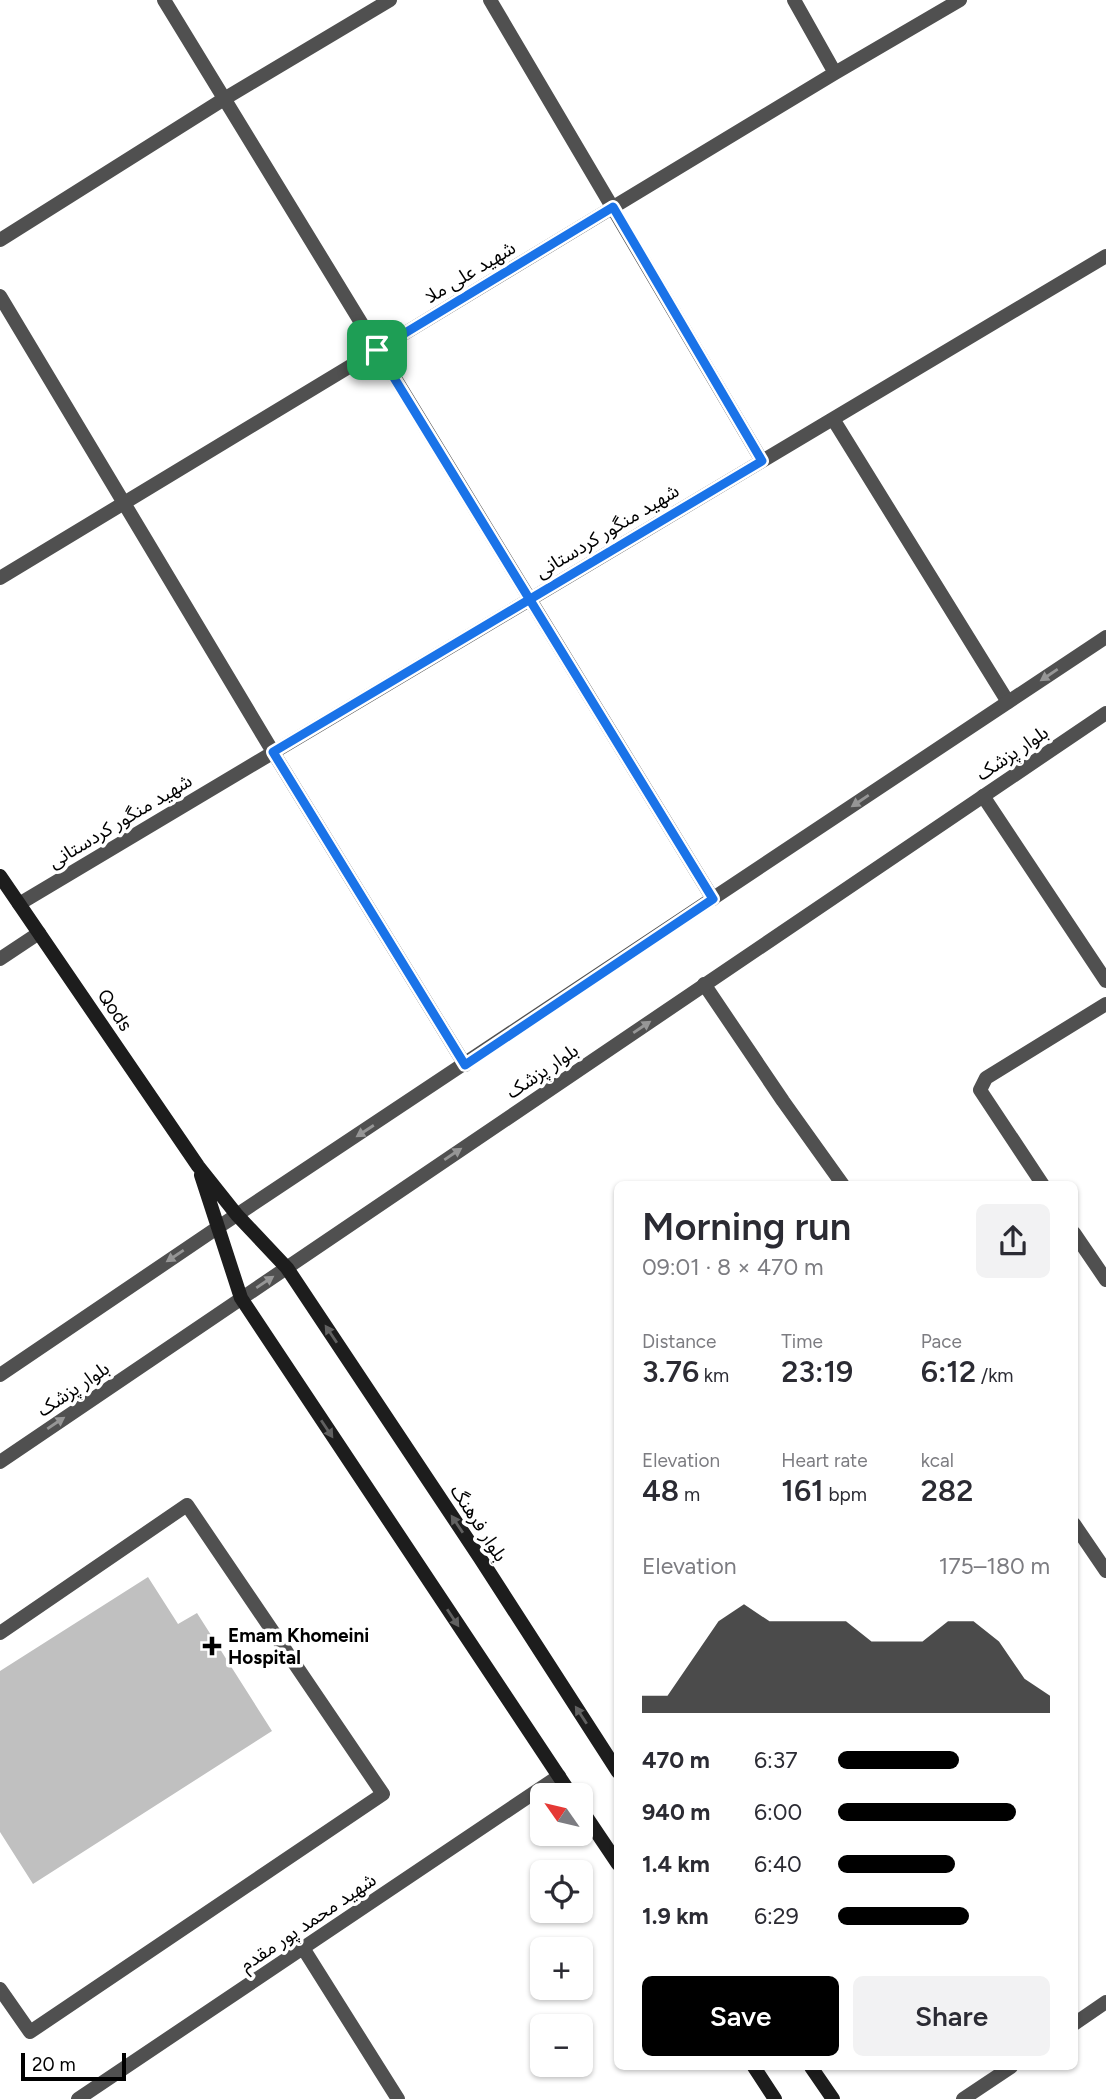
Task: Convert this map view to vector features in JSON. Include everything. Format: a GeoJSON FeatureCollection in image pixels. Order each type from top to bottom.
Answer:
{"type":"FeatureCollection","features":[{"type":"Feature","properties":{"kind":"main road","name":"Qods"},"geometry":{"type":"LineString","coordinates":[[0,876],[198,1166]]}},
{"type":"Feature","properties":{"kind":"main road","name":"بلوار فرهنگ"},"geometry":{"type":"LineString","coordinates":[[198,1166],[237,1215],[287,1268],[614,1766]]}},
{"type":"Feature","properties":{"kind":"main road"},"geometry":{"type":"LineString","coordinates":[[198,1166],[241,1298],[564,1783]]}},
{"type":"Feature","properties":{"kind":"main road"},"geometry":{"type":"LineString","coordinates":[[593,1827],[614,1858]]}},
{"type":"Feature","properties":{"kind":"main road"},"geometry":{"type":"LineString","coordinates":[[756,2070],[775,2099]]}},
{"type":"Feature","properties":{"kind":"main road"},"geometry":{"type":"LineString","coordinates":[[813,2070],[833,2099]]}},
{"type":"Feature","properties":{"kind":"street"},"geometry":{"type":"LineString","coordinates":[[164,0],[713,899]]}},
{"type":"Feature","properties":{"kind":"street"},"geometry":{"type":"LineString","coordinates":[[0,240],[225,99],[390,0]]}},
{"type":"Feature","properties":{"kind":"street"},"geometry":{"type":"LineString","coordinates":[[490,0],[762,461]]}},
{"type":"Feature","properties":{"kind":"street"},"geometry":{"type":"LineString","coordinates":[[794,0],[835,73]]}},
{"type":"Feature","properties":{"kind":"street","name":"شهید علی ملا"},"geometry":{"type":"LineString","coordinates":[[0,578],[960,0]]}},
{"type":"Feature","properties":{"kind":"street","name":"شهید منگور کردستانی"},"geometry":{"type":"LineString","coordinates":[[19,904],[1106,256]]}},
{"type":"Feature","properties":{"kind":"street"},"geometry":{"type":"LineString","coordinates":[[0,296],[273,752],[465,1065]]}},
{"type":"Feature","properties":{"kind":"street"},"geometry":{"type":"LineString","coordinates":[[833,419],[1008,702]]}},
{"type":"Feature","properties":{"kind":"street"},"geometry":{"type":"LineString","coordinates":[[0,1376],[217,1228],[1106,637]]}},
{"type":"Feature","properties":{"kind":"street","name":"بلوار پزشک"},"geometry":{"type":"LineString","coordinates":[[0,1462],[1106,712]]}},
{"type":"Feature","properties":{"kind":"street"},"geometry":{"type":"LineString","coordinates":[[983,796],[1106,981]]}},
{"type":"Feature","properties":{"kind":"street"},"geometry":{"type":"LineString","coordinates":[[0,959],[39,933]]}},
{"type":"Feature","properties":{"kind":"street"},"geometry":{"type":"LineString","coordinates":[[704,984],[840,1181]]}},
{"type":"Feature","properties":{"kind":"street"},"geometry":{"type":"LineString","coordinates":[[1039,1181],[980,1090],[986,1078],[1106,1004]]}},
{"type":"Feature","properties":{"kind":"street"},"geometry":{"type":"LineString","coordinates":[[1078,1239],[1106,1280]]}},
{"type":"Feature","properties":{"kind":"street"},"geometry":{"type":"LineString","coordinates":[[0,1633],[187,1505],[383,1794],[30,2032],[0,1989]]}},
{"type":"Feature","properties":{"kind":"street"},"geometry":{"type":"LineString","coordinates":[[1078,1530],[1106,1571]]}},
{"type":"Feature","properties":{"kind":"street","name":"شهید محمد پور مقدم"},"geometry":{"type":"LineString","coordinates":[[78,2099],[559,1776]]}},
{"type":"Feature","properties":{"kind":"street"},"geometry":{"type":"LineString","coordinates":[[303,1948],[398,2099]]}},
{"type":"Feature","properties":{"kind":"street"},"geometry":{"type":"LineString","coordinates":[[1078,2021],[1106,2002]]}},
{"type":"Feature","properties":{"kind":"street"},"geometry":{"type":"LineString","coordinates":[[963,2099],[1006,2070]]}},
{"type":"Feature","properties":{"kind":"building"},"geometry":{"type":"Polygon","coordinates":[[[148,1577],[178,1624],[197,1613],[272,1731],[33,1884],[0,1832],[0,1671],[148,1577]]]}},
{"type":"Feature","properties":{"kind":"place","name":"Emam Khomeini Hospital"},"geometry":{"type":"Point","coordinates":[212,1646]}},
{"type":"Feature","properties":{"kind":"route"},"geometry":{"type":"LineString","coordinates":[[377,350],[530,600],[576,674],[713,899],[465,1065],[273,752],[530,600],[762,461],[613,207],[377,350]]}}]}
